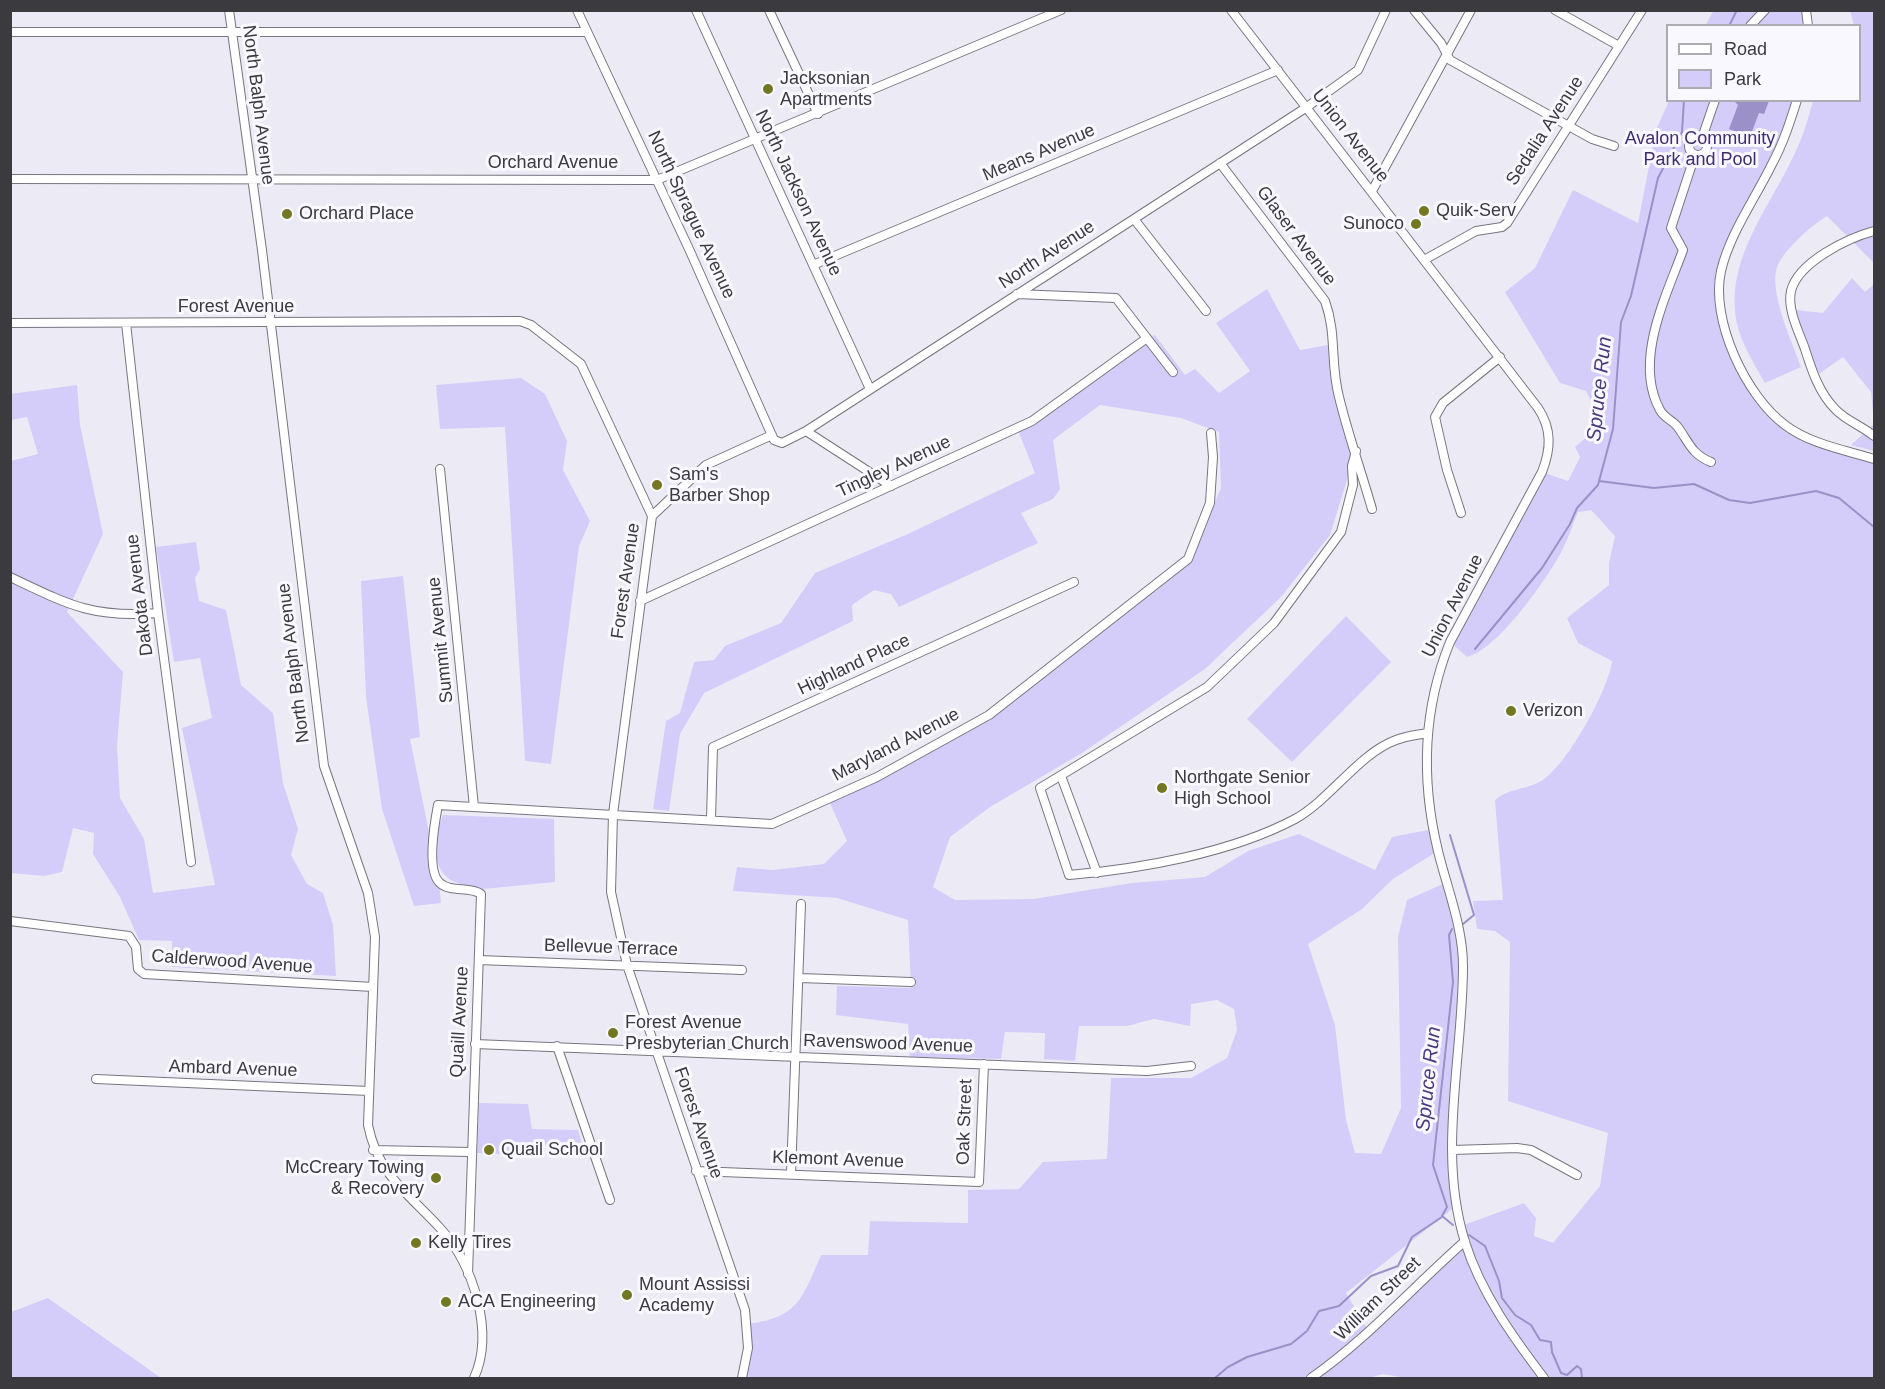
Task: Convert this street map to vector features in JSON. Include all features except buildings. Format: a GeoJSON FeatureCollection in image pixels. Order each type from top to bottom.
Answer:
{"type":"FeatureCollection","features":[{"type":"Feature","properties":{"kind":"street","name":"North Balph Avenue"},"geometry":{"type":"LineString","coordinates":[[230,10],[324,766],[368,893],[375,937],[368,1125],[373,1150],[401,1191],[441,1229],[456,1249],[468,1274]]}},
{"type":"Feature","properties":{"kind":"street","name":"North Sprague Avenue"},"geometry":{"type":"LineString","coordinates":[[577,10],[657,180],[772,435]]}},
{"type":"Feature","properties":{"kind":"street","name":"North Jackson Avenue"},"geometry":{"type":"LineString","coordinates":[[696,10],[870,389]]}},
{"type":"Feature","properties":{"kind":"street"},"geometry":{"type":"LineString","coordinates":[[769,10],[818,114]]}},
{"type":"Feature","properties":{"kind":"street","name":"Orchard Avenue"},"geometry":{"type":"LineString","coordinates":[[10,179],[657,180],[1061,10]]}},
{"type":"Feature","properties":{"kind":"street","name":"Union Avenue"},"geometry":{"type":"LineString","coordinates":[[1231,10],[1500,357],[1544,417],[1549,432],[1550,454],[1542,472],[1450,642],[1436,682],[1427,733],[1426,770],[1433,829],[1458,927],[1463,964],[1452,1150],[1456,1206],[1465,1241],[1497,1312],[1544,1378]]}},
{"type":"Feature","properties":{"kind":"street","name":"North Avenue"},"geometry":{"type":"LineString","coordinates":[[772,435],[776,442],[782,443],[806,430],[1307,107],[1358,70],[1368,54],[1386,10]]}},
{"type":"Feature","properties":{"kind":"street"},"geometry":{"type":"LineString","coordinates":[[1414,10],[1441,43],[1450,60],[1592,139],[1614,146]]}},
{"type":"Feature","properties":{"kind":"street"},"geometry":{"type":"LineString","coordinates":[[1371,191],[1471,10]]}},
{"type":"Feature","properties":{"kind":"street"},"geometry":{"type":"LineString","coordinates":[[1555,10],[1619,46]]}},
{"type":"Feature","properties":{"kind":"street","name":"Sedalia Avenue"},"geometry":{"type":"LineString","coordinates":[[1424,260],[1476,231],[1502,227],[1642,10]]}},
{"type":"Feature","properties":{"kind":"street"},"geometry":{"type":"LineString","coordinates":[[1752,24],[1765,10]]}},
{"type":"Feature","properties":{"kind":"street"},"geometry":{"type":"LineString","coordinates":[[10,32],[587,32]]}},
{"type":"Feature","properties":{"kind":"street","name":"Means Avenue"},"geometry":{"type":"LineString","coordinates":[[813,265],[1278,70]]}},
{"type":"Feature","properties":{"kind":"street"},"geometry":{"type":"LineString","coordinates":[[1702,138],[1714,102]]}},
{"type":"Feature","properties":{"kind":"street"},"geometry":{"type":"LineString","coordinates":[[1796,102],[1781,146],[1725,260],[1720,286],[1722,321],[1747,377],[1777,417],[1810,438],[1875,459]]}},
{"type":"Feature","properties":{"kind":"street"},"geometry":{"type":"LineString","coordinates":[[1695,155],[1706,151],[1707,145],[1702,138]]}},
{"type":"Feature","properties":{"kind":"street"},"geometry":{"type":"LineString","coordinates":[[1695,155],[1690,149],[1690,143],[1693,139],[1702,138]]}},
{"type":"Feature","properties":{"kind":"street"},"geometry":{"type":"LineString","coordinates":[[1695,155],[1671,228],[1683,250],[1657,324],[1652,352],[1652,382],[1661,413],[1676,426],[1693,452],[1711,462]]}},
{"type":"Feature","properties":{"kind":"street","name":"Glaser Avenue"},"geometry":{"type":"LineString","coordinates":[[1220,163],[1325,301],[1333,325],[1333,358],[1339,397],[1372,509]]}},
{"type":"Feature","properties":{"kind":"street"},"geometry":{"type":"LineString","coordinates":[[1134,219],[1206,311]]}},
{"type":"Feature","properties":{"kind":"street"},"geometry":{"type":"LineString","coordinates":[[1875,231],[1850,239],[1810,265],[1797,279],[1791,291],[1791,305],[1822,393],[1836,411],[1875,435]]}},
{"type":"Feature","properties":{"kind":"street"},"geometry":{"type":"LineString","coordinates":[[1017,294],[1116,298],[1173,372]]}},
{"type":"Feature","properties":{"kind":"street","name":"Forest Avenue"},"geometry":{"type":"LineString","coordinates":[[10,323],[520,321],[531,325],[581,364],[652,516],[613,814],[610,892],[627,965],[745,1310],[748,1348],[742,1378]]}},
{"type":"Feature","properties":{"kind":"street","name":"Dakota Avenue"},"geometry":{"type":"LineString","coordinates":[[126,323],[158,613],[191,862]]}},
{"type":"Feature","properties":{"kind":"street","name":"Tingley Avenue"},"geometry":{"type":"LineString","coordinates":[[640,601],[1032,421],[1147,338]]}},
{"type":"Feature","properties":{"kind":"street"},"geometry":{"type":"LineString","coordinates":[[1461,513],[1446,468],[1435,417],[1443,403],[1500,357]]}},
{"type":"Feature","properties":{"kind":"street"},"geometry":{"type":"LineString","coordinates":[[806,430],[891,486]]}},
{"type":"Feature","properties":{"kind":"street","name":"Maryland Avenue"},"geometry":{"type":"LineString","coordinates":[[438,805],[772,824],[877,777],[989,715],[1188,559],[1210,503],[1213,457],[1211,433]]}},
{"type":"Feature","properties":{"kind":"street"},"geometry":{"type":"LineString","coordinates":[[652,516],[706,465],[772,435]]}},
{"type":"Feature","properties":{"kind":"street"},"geometry":{"type":"LineString","coordinates":[[1356,451],[1352,466],[1352,492],[1341,532],[1274,623],[1207,687],[1040,788],[1069,875],[1097,873],[1208,852],[1256,837],[1305,812],[1378,750],[1394,740],[1427,733]]}},
{"type":"Feature","properties":{"kind":"street","name":"Summit Avenue"},"geometry":{"type":"LineString","coordinates":[[440,469],[474,807]]}},
{"type":"Feature","properties":{"kind":"street"},"geometry":{"type":"LineString","coordinates":[[10,577],[71,606],[102,613],[129,615],[158,613]]}},
{"type":"Feature","properties":{"kind":"street","name":"Highland Place"},"geometry":{"type":"LineString","coordinates":[[711,819],[713,747],[1074,582]]}},
{"type":"Feature","properties":{"kind":"street"},"geometry":{"type":"LineString","coordinates":[[1061,776],[1097,873]]}},
{"type":"Feature","properties":{"kind":"street","name":"Quaill Avenue"},"geometry":{"type":"LineString","coordinates":[[438,805],[433,831],[434,862],[440,883],[451,888],[481,894],[470,1152],[468,1274]]}},
{"type":"Feature","properties":{"kind":"street"},"geometry":{"type":"LineString","coordinates":[[791,1174],[801,904]]}},
{"type":"Feature","properties":{"kind":"street","name":"Calderwood Avenue"},"geometry":{"type":"LineString","coordinates":[[10,921],[129,936],[136,947],[138,969],[144,974],[373,987]]}},
{"type":"Feature","properties":{"kind":"street","name":"Bellevue Terrace"},"geometry":{"type":"LineString","coordinates":[[479,960],[742,970]]}},
{"type":"Feature","properties":{"kind":"street"},"geometry":{"type":"LineString","coordinates":[[800,978],[911,982]]}},
{"type":"Feature","properties":{"kind":"street","name":"Ravenswood Avenue"},"geometry":{"type":"LineString","coordinates":[[475,1044],[1147,1071],[1191,1066]]}},
{"type":"Feature","properties":{"kind":"street"},"geometry":{"type":"LineString","coordinates":[[557,1046],[610,1200]]}},
{"type":"Feature","properties":{"kind":"street","name":"Oak Street"},"geometry":{"type":"LineString","coordinates":[[979,1182],[984,1064]]}},
{"type":"Feature","properties":{"kind":"street","name":"Ambard Avenue"},"geometry":{"type":"LineString","coordinates":[[96,1079],[369,1091]]}},
{"type":"Feature","properties":{"kind":"street"},"geometry":{"type":"LineString","coordinates":[[1452,1150],[1517,1148],[1531,1150],[1577,1175]]}},
{"type":"Feature","properties":{"kind":"street"},"geometry":{"type":"LineString","coordinates":[[373,1150],[470,1152]]}},
{"type":"Feature","properties":{"kind":"street","name":"Klemont Avenue"},"geometry":{"type":"LineString","coordinates":[[696,1171],[979,1182]]}},
{"type":"Feature","properties":{"kind":"street","name":"William Street"},"geometry":{"type":"LineString","coordinates":[[1311,1378],[1354,1346],[1379,1319],[1465,1241]]}},
{"type":"Feature","properties":{"kind":"street"},"geometry":{"type":"LineString","coordinates":[[468,1274],[482,1322],[480,1364],[474,1378]]}},
{"type":"Feature","properties":{"kind":"green space"},"geometry":{"type":"Polygon","coordinates":[[[1714,10],[1802,11],[1804,24],[1706,24],[1714,10]]]}},
{"type":"Feature","properties":{"kind":"green space"},"geometry":{"type":"Polygon","coordinates":[[[1850,11],[1874,11],[1874,263],[1827,216],[1790,248],[1779,264],[1775,282],[1779,306],[1801,367],[1765,383],[1746,348],[1736,321],[1735,290],[1739,270],[1754,231],[1796,150],[1813,102],[1861,102],[1861,24],[1854,24],[1850,11]]]}},
{"type":"Feature","properties":{"kind":"green space","name":"Avalon Community Park and Pool"},"geometry":{"type":"Polygon","coordinates":[[[1669,102],[1792,102],[1781,135],[1731,245],[1719,298],[1734,354],[1768,410],[1795,431],[1874,459],[1874,1378],[1406,1378],[1383,1374],[1369,1378],[742,1378],[746,1324],[777,1317],[788,1311],[803,1294],[821,1255],[868,1255],[870,1221],[968,1223],[968,1190],[1019,1189],[1043,1162],[1107,1159],[1111,1078],[1191,1078],[1227,1058],[1237,1030],[1234,1009],[1217,1000],[1191,1004],[1190,1026],[1154,1019],[1127,1026],[1079,1026],[1075,1061],[1044,1059],[1045,1033],[1005,1032],[1001,1059],[910,1057],[908,1024],[836,1015],[837,986],[911,988],[908,920],[837,898],[733,891],[737,867],[772,870],[824,864],[847,841],[828,799],[989,715],[1192,558],[1221,488],[1219,432],[1181,418],[1100,405],[1053,440],[1060,489],[1053,499],[1021,513],[1038,543],[899,607],[891,594],[874,590],[852,605],[853,621],[704,693],[680,734],[669,811],[653,809],[666,721],[680,713],[694,662],[714,660],[725,646],[781,623],[815,573],[908,534],[1035,473],[1017,428],[1147,338],[1155,335],[1185,375],[1195,369],[1219,393],[1250,371],[1216,323],[1267,289],[1300,350],[1333,344],[1333,358],[1356,451],[1330,535],[1281,597],[1205,669],[1082,753],[990,807],[950,837],[933,887],[955,900],[1033,899],[1132,883],[1205,877],[1248,851],[1299,834],[1375,870],[1392,837],[1433,829],[1438,851],[1393,879],[1362,909],[1308,944],[1335,1025],[1346,1120],[1355,1153],[1381,1154],[1401,1108],[1398,937],[1407,900],[1447,882],[1463,964],[1452,1150],[1456,1206],[1346,1293],[1368,1330],[1464,1241],[1461,1226],[1524,1203],[1536,1218],[1534,1236],[1553,1243],[1600,1186],[1608,1133],[1508,1101],[1510,942],[1495,931],[1477,929],[1473,901],[1503,900],[1495,800],[1506,793],[1541,781],[1563,760],[1585,726],[1609,674],[1612,661],[1578,643],[1567,618],[1609,585],[1609,563],[1615,536],[1591,510],[1578,512],[1555,563],[1539,588],[1504,631],[1479,652],[1467,657],[1450,642],[1542,472],[1568,481],[1580,457],[1575,447],[1589,435],[1597,412],[1586,391],[1560,383],[1505,292],[1535,268],[1573,190],[1638,223],[1656,130],[1669,102]]]}},
{"type":"Feature","properties":{"kind":"green space"},"geometry":{"type":"Polygon","coordinates":[[[1852,278],[1865,292],[1874,284],[1874,424],[1871,392],[1843,357],[1819,374],[1805,345],[1796,310],[1823,313],[1852,278]]]}},
{"type":"Feature","properties":{"kind":"green space"},"geometry":{"type":"Polygon","coordinates":[[[521,378],[545,394],[567,441],[563,470],[590,521],[579,546],[551,764],[525,761],[505,427],[440,429],[436,385],[521,378]]]}},
{"type":"Feature","properties":{"kind":"green space"},"geometry":{"type":"Polygon","coordinates":[[[77,385],[80,425],[103,534],[67,612],[123,672],[117,746],[120,798],[144,839],[153,893],[215,885],[182,728],[212,718],[200,658],[174,662],[156,547],[196,542],[200,569],[195,578],[199,601],[226,610],[241,685],[273,713],[283,783],[298,829],[291,855],[307,884],[323,893],[333,925],[336,976],[172,967],[172,941],[139,940],[120,897],[93,854],[94,833],[73,828],[62,872],[44,876],[11,873],[11,461],[38,454],[27,417],[11,420],[10,394],[77,385]]]}},
{"type":"Feature","properties":{"kind":"green space"},"geometry":{"type":"Polygon","coordinates":[[[1874,424],[1874,451],[1851,445],[1874,424]]]}},
{"type":"Feature","properties":{"kind":"green space"},"geometry":{"type":"Polygon","coordinates":[[[403,576],[420,737],[410,739],[439,881],[441,903],[414,906],[382,809],[366,697],[361,581],[403,576]]]}},
{"type":"Feature","properties":{"kind":"green space"},"geometry":{"type":"Polygon","coordinates":[[[1346,616],[1391,662],[1292,762],[1247,719],[1346,616]]]}},
{"type":"Feature","properties":{"kind":"green space"},"geometry":{"type":"Polygon","coordinates":[[[443,815],[554,819],[555,882],[473,890],[451,880],[442,872],[436,857],[436,840],[443,815]]]}},
{"type":"Feature","properties":{"kind":"green space"},"geometry":{"type":"Polygon","coordinates":[[[479,1103],[528,1104],[532,1129],[578,1130],[582,1143],[537,1145],[536,1156],[477,1153],[479,1103]]]}},
{"type":"Feature","properties":{"kind":"green space"},"geometry":{"type":"Polygon","coordinates":[[[48,1298],[161,1378],[11,1378],[11,1312],[48,1298]]]}},
{"type":"Feature","properties":{"kind":"shaded area"},"geometry":{"type":"Polygon","coordinates":[[[1735,102],[1769,102],[1764,114],[1759,113],[1750,137],[1729,129],[1738,105],[1735,102]]]}},
{"type":"Feature","properties":{"kind":"waterway","name":"Spruce Run"},"geometry":{"type":"LineString","coordinates":[[1730,24],[1737,10]]}},
{"type":"Feature","properties":{"kind":"waterway","name":"Spruce Run"},"geometry":{"type":"LineString","coordinates":[[1475,649],[1542,568],[1570,524],[1577,508],[1598,485],[1613,429],[1621,322],[1631,296],[1658,178],[1682,132],[1684,102]]}},
{"type":"Feature","properties":{"kind":"waterway"},"geometry":{"type":"LineString","coordinates":[[1599,481],[1654,488],[1694,484],[1729,500],[1750,503],[1816,491],[1839,498],[1874,527]]}},
{"type":"Feature","properties":{"kind":"waterway","name":"Spruce Run"},"geometry":{"type":"LineString","coordinates":[[1450,835],[1474,915],[1463,924]]}},
{"type":"Feature","properties":{"kind":"waterway","name":"Spruce Run"},"geometry":{"type":"LineString","coordinates":[[1452,929],[1449,935],[1453,982],[1433,1165],[1447,1207],[1442,1216],[1453,1225]]}},
{"type":"Feature","properties":{"kind":"waterway"},"geometry":{"type":"LineString","coordinates":[[1215,1378],[1228,1367],[1247,1357],[1291,1344],[1307,1331],[1319,1311],[1339,1306],[1371,1276],[1398,1266],[1412,1237],[1442,1217]]}},
{"type":"Feature","properties":{"kind":"waterway","name":"Spruce Run"},"geometry":{"type":"LineString","coordinates":[[1469,1235],[1485,1246],[1499,1281],[1502,1298],[1515,1315],[1531,1325],[1540,1340],[1551,1342],[1552,1352],[1561,1373],[1567,1375],[1577,1366],[1581,1369],[1582,1378]]}},
{"type":"Feature","properties":{"kind":"place","name":"Jacksonian Apartments"},"geometry":{"type":"Point","coordinates":[768,89]}},
{"type":"Feature","properties":{"kind":"place","name":"Quik-Serv"},"geometry":{"type":"Point","coordinates":[1424,211]}},
{"type":"Feature","properties":{"kind":"place","name":"Orchard Place"},"geometry":{"type":"Point","coordinates":[287,214]}},
{"type":"Feature","properties":{"kind":"place","name":"Sunoco"},"geometry":{"type":"Point","coordinates":[1416,224]}},
{"type":"Feature","properties":{"kind":"place","name":"Sam's Barber Shop"},"geometry":{"type":"Point","coordinates":[657,485]}},
{"type":"Feature","properties":{"kind":"place","name":"Verizon"},"geometry":{"type":"Point","coordinates":[1511,711]}},
{"type":"Feature","properties":{"kind":"place","name":"Northgate Senior High School"},"geometry":{"type":"Point","coordinates":[1162,788]}},
{"type":"Feature","properties":{"kind":"place","name":"Forest Avenue Presbyterian Church"},"geometry":{"type":"Point","coordinates":[613,1033]}},
{"type":"Feature","properties":{"kind":"place","name":"Quail School"},"geometry":{"type":"Point","coordinates":[489,1150]}},
{"type":"Feature","properties":{"kind":"place","name":"McCreary Towing & Recovery"},"geometry":{"type":"Point","coordinates":[436,1178]}},
{"type":"Feature","properties":{"kind":"place","name":"Kelly Tires"},"geometry":{"type":"Point","coordinates":[416,1243]}},
{"type":"Feature","properties":{"kind":"place","name":"Mount Assissi Academy"},"geometry":{"type":"Point","coordinates":[627,1295]}},
{"type":"Feature","properties":{"kind":"place","name":"ACA Engineering"},"geometry":{"type":"Point","coordinates":[446,1302]}}]}
